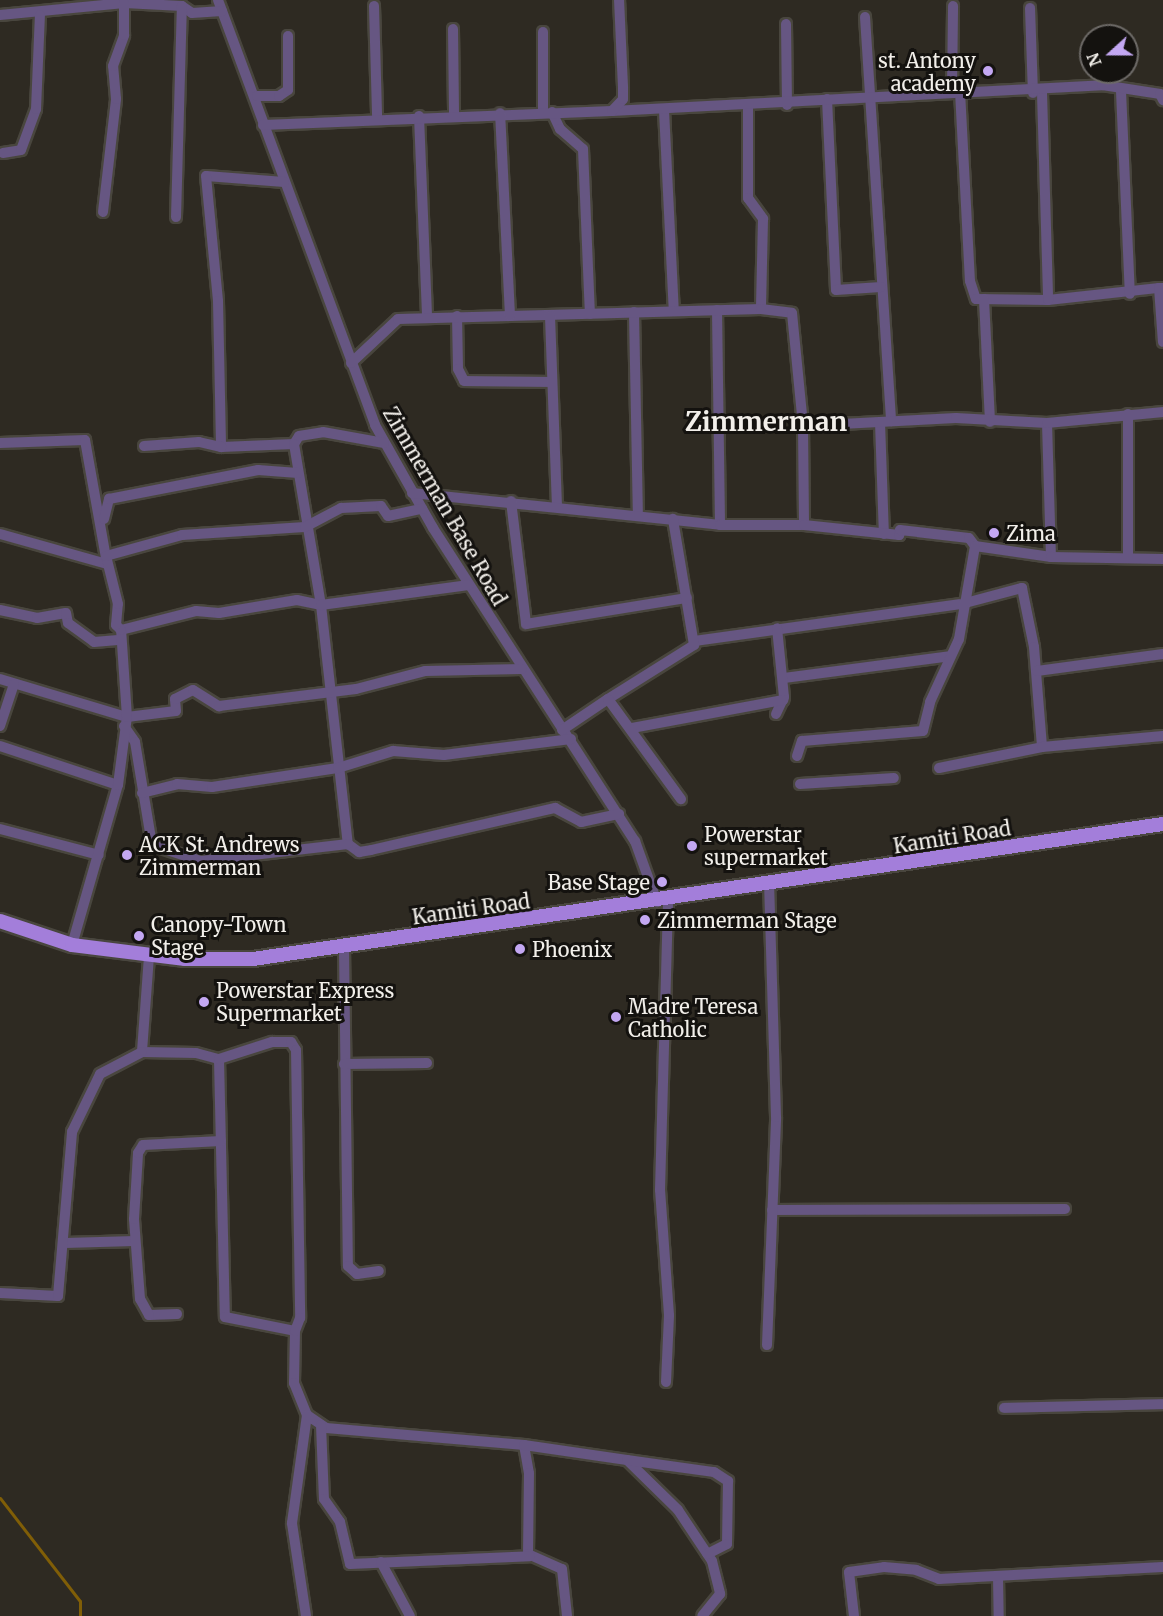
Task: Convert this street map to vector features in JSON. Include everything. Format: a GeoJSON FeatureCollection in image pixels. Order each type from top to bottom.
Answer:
{"type":"FeatureCollection","features":[{"type":"Feature","properties":{"kind":"main road","name":"Kamiti Road"},"geometry":{"type":"LineString","coordinates":[[0,921],[72,945],[149,956],[233,960],[344,947],[663,901],[1163,824]]}},
{"type":"Feature","properties":{"kind":"street"},"geometry":{"type":"LineString","coordinates":[[612,111],[622,99],[623,87],[619,0]]}},
{"type":"Feature","properties":{"kind":"street"},"geometry":{"type":"LineString","coordinates":[[103,212],[116,99],[113,66],[124,35],[124,3]]}},
{"type":"Feature","properties":{"kind":"street"},"geometry":{"type":"LineString","coordinates":[[0,15],[40,15],[51,8],[124,3],[182,6],[192,14],[220,5]]}},
{"type":"Feature","properties":{"kind":"street","name":"Zimmerman Base Road"},"geometry":{"type":"LineString","coordinates":[[220,5],[257,96],[263,125],[351,363],[384,443],[412,493],[522,669],[562,730],[572,739],[619,814],[663,901]]}},
{"type":"Feature","properties":{"kind":"street"},"geometry":{"type":"LineString","coordinates":[[176,217],[182,6]]}},
{"type":"Feature","properties":{"kind":"street"},"geometry":{"type":"LineString","coordinates":[[374,6],[376,117]]}},
{"type":"Feature","properties":{"kind":"street"},"geometry":{"type":"LineString","coordinates":[[953,6],[956,91],[972,294],[984,299],[1048,300],[1131,294],[1161,288],[1163,342]]}},
{"type":"Feature","properties":{"kind":"street"},"geometry":{"type":"LineString","coordinates":[[1030,8],[1038,93],[1048,300]]}},
{"type":"Feature","properties":{"kind":"street"},"geometry":{"type":"LineString","coordinates":[[3,153],[21,150],[36,109],[40,15]]}},
{"type":"Feature","properties":{"kind":"street"},"geometry":{"type":"LineString","coordinates":[[865,17],[873,100],[881,287],[891,421]]}},
{"type":"Feature","properties":{"kind":"street"},"geometry":{"type":"LineString","coordinates":[[786,24],[788,105]]}},
{"type":"Feature","properties":{"kind":"street"},"geometry":{"type":"LineString","coordinates":[[453,29],[454,115]]}},
{"type":"Feature","properties":{"kind":"street"},"geometry":{"type":"LineString","coordinates":[[543,32],[548,112],[560,129],[583,149],[591,314]]}},
{"type":"Feature","properties":{"kind":"street"},"geometry":{"type":"LineString","coordinates":[[257,96],[279,96],[288,90],[288,36]]}},
{"type":"Feature","properties":{"kind":"street"},"geometry":{"type":"LineString","coordinates":[[263,125],[376,117],[788,105],[827,99],[873,100],[956,91],[1038,93],[1109,85],[1121,91],[1160,94],[1163,100]]}},
{"type":"Feature","properties":{"kind":"street"},"geometry":{"type":"LineString","coordinates":[[1121,91],[1131,294]]}},
{"type":"Feature","properties":{"kind":"street"},"geometry":{"type":"LineString","coordinates":[[827,99],[836,290],[881,287]]}},
{"type":"Feature","properties":{"kind":"street"},"geometry":{"type":"LineString","coordinates":[[748,105],[748,198],[763,219],[761,309]]}},
{"type":"Feature","properties":{"kind":"street"},"geometry":{"type":"LineString","coordinates":[[664,110],[674,311]]}},
{"type":"Feature","properties":{"kind":"street"},"geometry":{"type":"LineString","coordinates":[[500,113],[510,316]]}},
{"type":"Feature","properties":{"kind":"street"},"geometry":{"type":"LineString","coordinates":[[419,116],[427,317]]}},
{"type":"Feature","properties":{"kind":"street"},"geometry":{"type":"LineString","coordinates":[[221,447],[218,301],[206,176],[284,183]]}},
{"type":"Feature","properties":{"kind":"street"},"geometry":{"type":"LineString","coordinates":[[984,299],[990,422]]}},
{"type":"Feature","properties":{"kind":"street"},"geometry":{"type":"LineString","coordinates":[[717,310],[720,525]]}},
{"type":"Feature","properties":{"kind":"street"},"geometry":{"type":"LineString","coordinates":[[351,363],[388,324],[427,317],[787,310],[796,317],[804,426],[804,525]]}},
{"type":"Feature","properties":{"kind":"street"},"geometry":{"type":"LineString","coordinates":[[634,312],[638,515]]}},
{"type":"Feature","properties":{"kind":"street"},"geometry":{"type":"LineString","coordinates":[[550,315],[549,382],[557,505]]}},
{"type":"Feature","properties":{"kind":"street"},"geometry":{"type":"LineString","coordinates":[[457,316],[458,369],[464,381],[549,382]]}},
{"type":"Feature","properties":{"kind":"street"},"geometry":{"type":"LineString","coordinates":[[804,426],[891,421],[1047,423],[1163,412]]}},
{"type":"Feature","properties":{"kind":"street"},"geometry":{"type":"LineString","coordinates":[[1128,414],[1128,557]]}},
{"type":"Feature","properties":{"kind":"street"},"geometry":{"type":"LineString","coordinates":[[880,422],[884,534]]}},
{"type":"Feature","properties":{"kind":"street"},"geometry":{"type":"LineString","coordinates":[[1047,423],[1051,557]]}},
{"type":"Feature","properties":{"kind":"street"},"geometry":{"type":"LineString","coordinates":[[348,844],[321,605],[305,527],[294,444],[299,436],[323,432],[384,443]]}},
{"type":"Feature","properties":{"kind":"street"},"geometry":{"type":"LineString","coordinates":[[0,443],[85,440],[119,635],[125,722],[118,785],[72,945]]}},
{"type":"Feature","properties":{"kind":"street"},"geometry":{"type":"LineString","coordinates":[[144,446],[199,442],[221,447],[294,444]]}},
{"type":"Feature","properties":{"kind":"street"},"geometry":{"type":"LineString","coordinates":[[107,560],[104,514],[109,499],[258,470],[298,473]]}},
{"type":"Feature","properties":{"kind":"street"},"geometry":{"type":"LineString","coordinates":[[412,493],[557,505],[720,525],[804,525],[884,534],[900,530],[969,538],[975,546],[1051,557],[1163,559]]}},
{"type":"Feature","properties":{"kind":"street"},"geometry":{"type":"LineString","coordinates":[[511,501],[526,624],[687,598]]}},
{"type":"Feature","properties":{"kind":"street"},"geometry":{"type":"LineString","coordinates":[[0,534],[107,560],[182,535],[305,527],[341,508],[381,506],[388,516],[422,509]]}},
{"type":"Feature","properties":{"kind":"street"},"geometry":{"type":"LineString","coordinates":[[673,519],[694,641]]}},
{"type":"Feature","properties":{"kind":"street"},"geometry":{"type":"LineString","coordinates":[[797,756],[802,741],[923,731],[950,656],[964,603],[975,546]]}},
{"type":"Feature","properties":{"kind":"street"},"geometry":{"type":"LineString","coordinates":[[0,610],[37,618],[66,613],[68,623],[94,642],[196,611],[219,614],[297,600],[321,605],[469,585]]}},
{"type":"Feature","properties":{"kind":"street"},"geometry":{"type":"LineString","coordinates":[[562,730],[694,641],[964,603],[1022,588],[1037,671],[1042,747]]}},
{"type":"Feature","properties":{"kind":"street"},"geometry":{"type":"LineString","coordinates":[[776,714],[783,700],[784,678],[777,628]]}},
{"type":"Feature","properties":{"kind":"street"},"geometry":{"type":"LineString","coordinates":[[1037,671],[1163,654]]}},
{"type":"Feature","properties":{"kind":"street"},"geometry":{"type":"LineString","coordinates":[[784,678],[950,656]]}},
{"type":"Feature","properties":{"kind":"street"},"geometry":{"type":"LineString","coordinates":[[0,679],[125,722],[176,711],[175,699],[193,690],[219,706],[330,692],[425,671],[522,669]]}},
{"type":"Feature","properties":{"kind":"street"},"geometry":{"type":"LineString","coordinates":[[0,726],[14,684]]}},
{"type":"Feature","properties":{"kind":"street"},"geometry":{"type":"LineString","coordinates":[[608,699],[632,728],[658,775],[681,799]]}},
{"type":"Feature","properties":{"kind":"street"},"geometry":{"type":"LineString","coordinates":[[632,728],[783,700]]}},
{"type":"Feature","properties":{"kind":"street"},"geometry":{"type":"LineString","coordinates":[[125,722],[133,736],[148,840],[188,859],[348,844],[359,852],[555,808],[580,822],[619,814]]}},
{"type":"Feature","properties":{"kind":"street"},"geometry":{"type":"LineString","coordinates":[[939,768],[1042,747],[1163,736]]}},
{"type":"Feature","properties":{"kind":"street"},"geometry":{"type":"LineString","coordinates":[[142,793],[177,784],[212,787],[338,768],[393,751],[444,755],[572,739]]}},
{"type":"Feature","properties":{"kind":"street"},"geometry":{"type":"LineString","coordinates":[[0,746],[118,785]]}},
{"type":"Feature","properties":{"kind":"street"},"geometry":{"type":"LineString","coordinates":[[800,783],[894,778]]}},
{"type":"Feature","properties":{"kind":"street"},"geometry":{"type":"LineString","coordinates":[[0,829],[99,855]]}},
{"type":"Feature","properties":{"kind":"street"},"geometry":{"type":"LineString","coordinates":[[767,1345],[776,1117],[769,885]]}},
{"type":"Feature","properties":{"kind":"street"},"geometry":{"type":"LineString","coordinates":[[663,901],[660,1190],[669,1315],[666,1382]]}},
{"type":"Feature","properties":{"kind":"street"},"geometry":{"type":"LineString","coordinates":[[344,947],[348,1266],[357,1274],[379,1271]]}},
{"type":"Feature","properties":{"kind":"street"},"geometry":{"type":"LineString","coordinates":[[142,1052],[149,956]]}},
{"type":"Feature","properties":{"kind":"street"},"geometry":{"type":"LineString","coordinates":[[0,1293],[58,1296],[65,1243],[64,1184],[72,1132],[100,1074],[142,1052],[196,1053],[219,1059],[272,1042],[291,1042],[296,1050],[300,1318],[295,1331],[291,1365],[307,1415],[292,1522],[306,1616]]}},
{"type":"Feature","properties":{"kind":"street"},"geometry":{"type":"LineString","coordinates":[[219,1059],[225,1317],[295,1331]]}},
{"type":"Feature","properties":{"kind":"street"},"geometry":{"type":"LineString","coordinates":[[344,1064],[428,1063]]}},
{"type":"Feature","properties":{"kind":"street"},"geometry":{"type":"LineString","coordinates":[[177,1314],[145,1311],[135,1241],[135,1166],[143,1145],[221,1141]]}},
{"type":"Feature","properties":{"kind":"street"},"geometry":{"type":"LineString","coordinates":[[772,1210],[1065,1209]]}},
{"type":"Feature","properties":{"kind":"street"},"geometry":{"type":"LineString","coordinates":[[65,1243],[135,1241]]}},
{"type":"Feature","properties":{"kind":"street"},"geometry":{"type":"LineString","coordinates":[[1004,1408],[1163,1404]]}},
{"type":"Feature","properties":{"kind":"street"},"geometry":{"type":"LineString","coordinates":[[307,1415],[321,1425],[524,1445],[714,1472],[728,1481],[727,1544],[707,1554]]}},
{"type":"Feature","properties":{"kind":"street"},"geometry":{"type":"LineString","coordinates":[[321,1425],[324,1499],[340,1522],[346,1560],[382,1563],[530,1556],[562,1569],[567,1616]]}},
{"type":"Feature","properties":{"kind":"street"},"geometry":{"type":"LineString","coordinates":[[524,1445],[530,1556]]}},
{"type":"Feature","properties":{"kind":"street"},"geometry":{"type":"LineString","coordinates":[[627,1460],[678,1510],[707,1554],[720,1594],[702,1616]]}},
{"type":"Feature","properties":{"kind":"street"},"geometry":{"type":"LineString","coordinates":[[382,1563],[410,1616]]}},
{"type":"Feature","properties":{"kind":"street"},"geometry":{"type":"LineString","coordinates":[[854,1616],[849,1572],[884,1567],[916,1570],[939,1580],[1163,1567]]}},
{"type":"Feature","properties":{"kind":"street"},"geometry":{"type":"LineString","coordinates":[[998,1577],[999,1616]]}},
{"type":"Feature","properties":{"kind":"waterway"},"geometry":{"type":"LineString","coordinates":[[0,1498],[80,1601],[80,1616]]}},
{"type":"Feature","properties":{"kind":"place","name":"st. Antony academy"},"geometry":{"type":"Point","coordinates":[988,71]}},
{"type":"Feature","properties":{"kind":"place","name":"Zima"},"geometry":{"type":"Point","coordinates":[994,533]}},
{"type":"Feature","properties":{"kind":"place","name":"Powerstar supermarket"},"geometry":{"type":"Point","coordinates":[692,846]}},
{"type":"Feature","properties":{"kind":"place","name":"ACK St. Andrews Zimmerman"},"geometry":{"type":"Point","coordinates":[127,855]}},
{"type":"Feature","properties":{"kind":"place","name":"Base Stage"},"geometry":{"type":"Point","coordinates":[662,882]}},
{"type":"Feature","properties":{"kind":"place","name":"Zimmerman Stage"},"geometry":{"type":"Point","coordinates":[645,920]}},
{"type":"Feature","properties":{"kind":"place","name":"Canopy-Town Stage"},"geometry":{"type":"Point","coordinates":[139,936]}},
{"type":"Feature","properties":{"kind":"place","name":"Phoenix"},"geometry":{"type":"Point","coordinates":[520,949]}},
{"type":"Feature","properties":{"kind":"place","name":"Powerstar Express Supermarket"},"geometry":{"type":"Point","coordinates":[204,1002]}},
{"type":"Feature","properties":{"kind":"place","name":"Madre Teresa Catholic"},"geometry":{"type":"Point","coordinates":[616,1017]}},
{"type":"Feature","properties":{"kind":"district","name":"Zimmerman"},"geometry":{"type":"Point","coordinates":[766,422]}}]}
